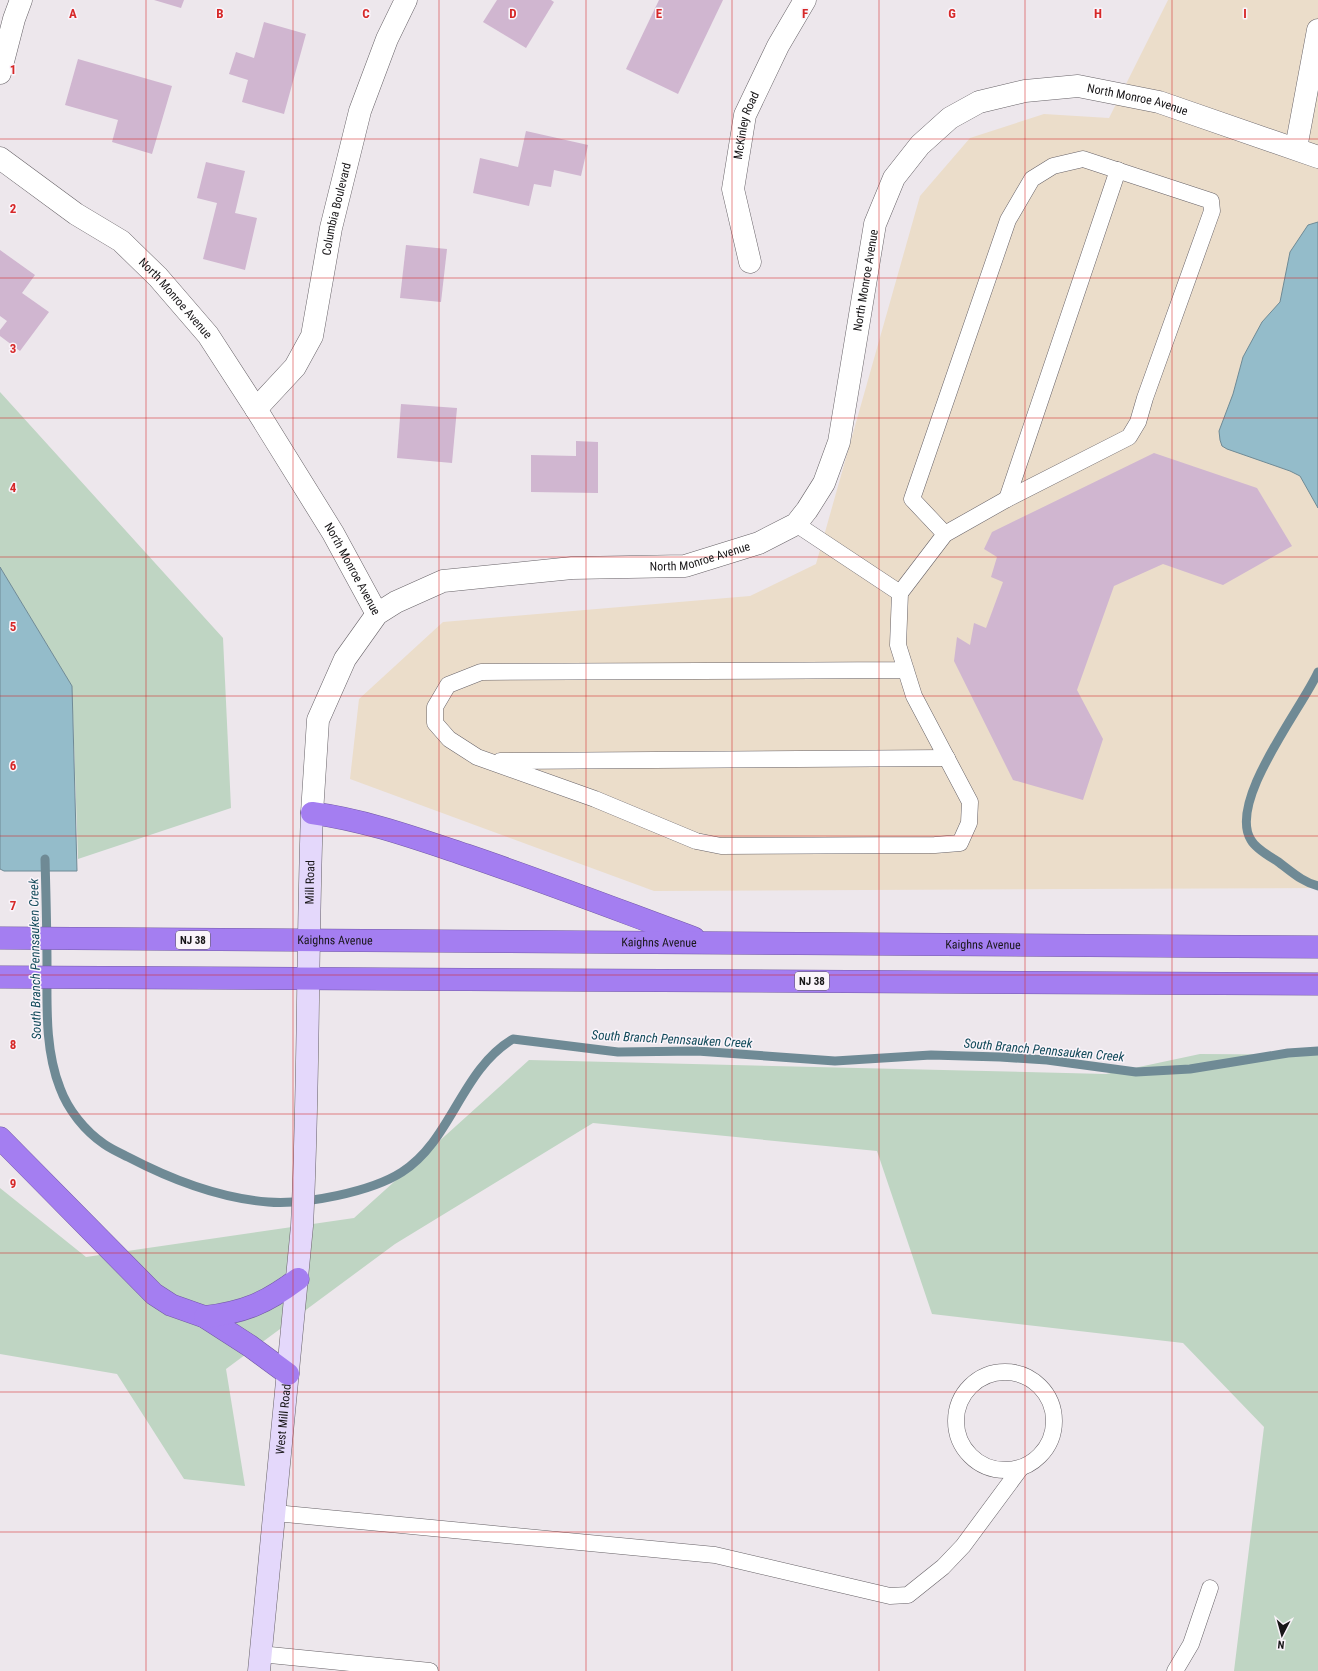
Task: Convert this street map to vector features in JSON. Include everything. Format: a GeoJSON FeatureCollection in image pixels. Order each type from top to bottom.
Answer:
{"type":"FeatureCollection","features":[{"type":"Feature","properties":{"kind":"highway"},"geometry":{"type":"LineString","coordinates":[[312,813],[350,819],[395,831],[519,873],[708,943]]}},
{"type":"Feature","properties":{"kind":"highway","name":"Kaighns Avenue"},"geometry":{"type":"LineString","coordinates":[[11,938],[1318,947]]}},
{"type":"Feature","properties":{"kind":"highway","name":"NJ 38"},"geometry":{"type":"LineString","coordinates":[[11,977],[1318,984]]}},
{"type":"Feature","properties":{"kind":"highway"},"geometry":{"type":"LineString","coordinates":[[0,1138],[154,1294],[171,1305],[205,1317],[250,1346],[288,1374]]}},
{"type":"Feature","properties":{"kind":"highway"},"geometry":{"type":"LineString","coordinates":[[205,1317],[230,1313],[257,1305],[275,1296],[298,1279]]}},
{"type":"Feature","properties":{"kind":"street"},"geometry":{"type":"LineString","coordinates":[[0,73],[14,19],[21,0]]}},
{"type":"Feature","properties":{"kind":"street","name":"Columbia Boulevard"},"geometry":{"type":"LineString","coordinates":[[256,409],[295,367],[312,336],[331,228],[360,111],[387,39],[406,0]]}},
{"type":"Feature","properties":{"kind":"street","name":"McKinley Road"},"geometry":{"type":"LineString","coordinates":[[750,262],[733,189],[745,115],[778,46],[805,0]]}},
{"type":"Feature","properties":{"kind":"street"},"geometry":{"type":"LineString","coordinates":[[1296,148],[1318,30]]}},
{"type":"Feature","properties":{"kind":"street","name":"North Monroe Avenue"},"geometry":{"type":"LineString","coordinates":[[0,158],[76,214],[121,241],[158,277],[208,335],[333,533],[377,614],[396,602],[443,581],[572,568],[685,566],[759,543],[796,524],[824,483],[839,442],[875,224],[894,178],[920,145],[950,118],[979,102],[1025,91],[1078,86],[1159,102],[1318,156]]}},
{"type":"Feature","properties":{"kind":"street","name":"Mill Road"},"geometry":{"type":"LineString","coordinates":[[305,1166],[307,940],[312,813],[318,720],[346,659],[377,614]]}},
{"type":"Feature","properties":{"kind":"street","name":"West Mill Road"},"geometry":{"type":"LineString","coordinates":[[260,1663],[298,1279],[305,1166]]}},
{"type":"Feature","properties":{"kind":"lane"},"geometry":{"type":"LineString","coordinates":[[906,670],[481,672],[448,685],[435,707],[435,723],[448,739],[477,757],[594,799],[696,841],[721,846],[919,846],[960,843],[969,823],[970,802],[914,696],[906,670],[898,645],[900,593],[944,534],[1007,498],[1129,438],[1138,422],[1145,398],[1212,211],[1211,201],[1083,159],[1053,166],[1032,180],[1008,220],[912,499],[944,534]]}},
{"type":"Feature","properties":{"kind":"lane"},"geometry":{"type":"LineString","coordinates":[[1007,498],[1118,170]]}},
{"type":"Feature","properties":{"kind":"lane"},"geometry":{"type":"LineString","coordinates":[[796,524],[900,593]]}},
{"type":"Feature","properties":{"kind":"lane"},"geometry":{"type":"LineString","coordinates":[[489,761],[947,758]]}},
{"type":"Feature","properties":{"kind":"lane"},"geometry":{"type":"LineString","coordinates":[[275,1513],[715,1555],[890,1596],[908,1595],[943,1567],[963,1546],[1020,1469],[1034,1462],[1046,1450],[1053,1435],[1055,1420],[1051,1404],[1043,1389],[1031,1379],[1016,1373],[1000,1372],[984,1376],[970,1386],[960,1399],[955,1415],[956,1432],[962,1447],[973,1459],[987,1468],[1004,1471],[1020,1469]]}},
{"type":"Feature","properties":{"kind":"lane"},"geometry":{"type":"LineString","coordinates":[[1175,1671],[1191,1644],[1210,1588]]}},
{"type":"Feature","properties":{"kind":"lane"},"geometry":{"type":"LineString","coordinates":[[260,1663],[430,1671]]}},
{"type":"Feature","properties":{"kind":"shaded area"},"geometry":{"type":"Polygon","coordinates":[[[1168,0],[1318,0],[1318,888],[654,891],[350,779],[359,699],[443,622],[750,596],[816,564],[920,196],[970,138],[1044,114],[1109,118],[1168,0]]]}},
{"type":"Feature","properties":{"kind":"green space"},"geometry":{"type":"Polygon","coordinates":[[[0,392],[223,638],[231,808],[78,859],[72,686],[0,567],[0,392]]]}},
{"type":"Feature","properties":{"kind":"green space"},"geometry":{"type":"Polygon","coordinates":[[[1200,1054],[1318,1055],[1318,1671],[1234,1671],[1264,1427],[1183,1343],[932,1314],[877,1151],[593,1123],[395,1244],[226,1369],[245,1486],[184,1479],[117,1374],[0,1354],[0,1188],[86,1257],[354,1218],[529,1060],[1106,1074],[1200,1054]]]}},
{"type":"Feature","properties":{"kind":"water"},"geometry":{"type":"Polygon","coordinates":[[[1318,222],[1318,508],[1300,476],[1290,471],[1227,449],[1222,446],[1219,431],[1233,394],[1243,357],[1262,322],[1280,302],[1290,252],[1308,225],[1318,222]]]}},
{"type":"Feature","properties":{"kind":"water"},"geometry":{"type":"Polygon","coordinates":[[[0,567],[72,686],[77,871],[4,871],[0,869],[0,567]]]}},
{"type":"Feature","properties":{"kind":"building"},"geometry":{"type":"Polygon","coordinates":[[[154,0],[184,0],[181,8],[154,0]]]}},
{"type":"Feature","properties":{"kind":"building"},"geometry":{"type":"Polygon","coordinates":[[[497,0],[551,0],[554,2],[526,48],[483,22],[497,0]]]}},
{"type":"Feature","properties":{"kind":"building"},"geometry":{"type":"Polygon","coordinates":[[[659,0],[723,0],[678,94],[626,69],[659,0]]]}},
{"type":"Feature","properties":{"kind":"building"},"geometry":{"type":"Polygon","coordinates":[[[264,22],[306,34],[284,114],[242,102],[248,80],[229,74],[236,52],[254,58],[264,22]]]}},
{"type":"Feature","properties":{"kind":"building"},"geometry":{"type":"Polygon","coordinates":[[[78,59],[172,86],[152,154],[112,142],[118,120],[65,105],[78,59]]]}},
{"type":"Feature","properties":{"kind":"building"},"geometry":{"type":"Polygon","coordinates":[[[526,131],[588,145],[581,176],[554,170],[551,187],[534,184],[529,206],[473,193],[480,158],[518,167],[526,131]]]}},
{"type":"Feature","properties":{"kind":"building"},"geometry":{"type":"Polygon","coordinates":[[[206,162],[245,171],[235,213],[257,218],[245,270],[203,259],[217,203],[197,198],[206,162]]]}},
{"type":"Feature","properties":{"kind":"building"},"geometry":{"type":"Polygon","coordinates":[[[406,245],[447,249],[441,302],[400,298],[406,245]]]}},
{"type":"Feature","properties":{"kind":"building"},"geometry":{"type":"Polygon","coordinates":[[[0,250],[35,275],[22,293],[49,312],[20,351],[0,336],[0,330],[7,321],[0,316],[0,250]]]}},
{"type":"Feature","properties":{"kind":"building"},"geometry":{"type":"Polygon","coordinates":[[[401,404],[457,408],[452,463],[397,458],[401,404]]]}},
{"type":"Feature","properties":{"kind":"building"},"geometry":{"type":"Polygon","coordinates":[[[576,441],[598,442],[598,493],[531,492],[531,455],[576,456],[576,441]]]}},
{"type":"Feature","properties":{"kind":"building"},"geometry":{"type":"Polygon","coordinates":[[[1154,453],[1257,488],[1292,546],[1223,585],[1163,564],[1114,586],[1077,690],[1103,739],[1083,800],[1013,780],[954,661],[957,637],[970,645],[974,623],[986,628],[1003,582],[991,577],[997,557],[984,549],[992,532],[1154,453]]]}},
{"type":"Feature","properties":{"kind":"waterway"},"geometry":{"type":"LineString","coordinates":[[1318,672],[1310,688],[1283,731],[1257,780],[1249,803],[1246,823],[1251,840],[1259,849],[1302,879],[1318,886]]}},
{"type":"Feature","properties":{"kind":"waterway","name":"South Branch Pennsauken Creek"},"geometry":{"type":"LineString","coordinates":[[45,859],[49,1044],[55,1074],[63,1096],[72,1112],[90,1133],[116,1151],[161,1173],[196,1187],[231,1197],[249,1200],[283,1202],[337,1196],[373,1186],[402,1172],[419,1158],[433,1142],[481,1068],[495,1052],[513,1039],[618,1052],[697,1051],[835,1061],[931,1055],[1000,1057],[1047,1060],[1136,1072],[1190,1069],[1288,1053],[1318,1051]]}}]}
